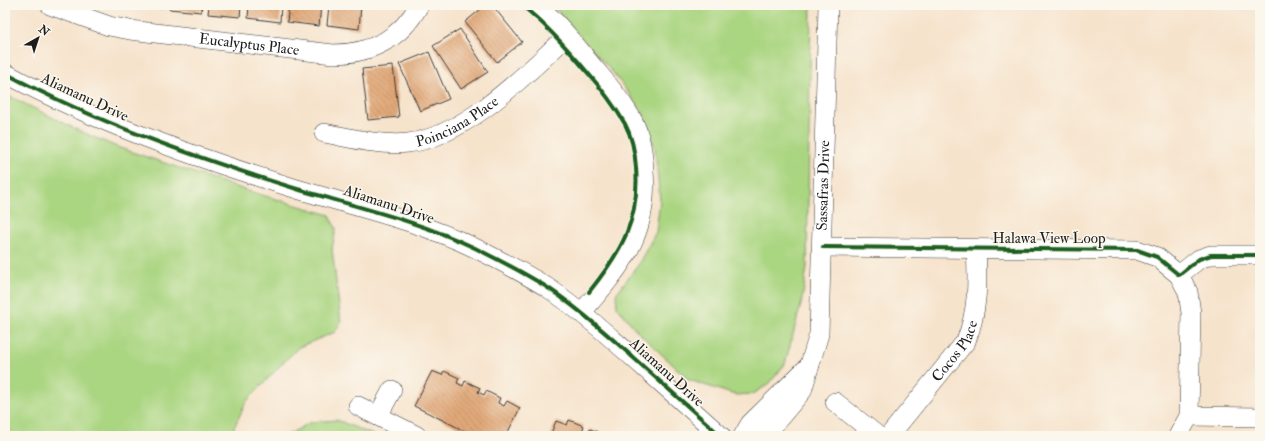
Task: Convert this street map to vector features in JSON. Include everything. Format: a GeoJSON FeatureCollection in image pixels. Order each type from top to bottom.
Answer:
{"type":"FeatureCollection","features":[{"type":"Feature","properties":{"kind":"street","name":"Eucalyptus Place"},"geometry":{"type":"LineString","coordinates":[[59,6],[109,26],[130,30],[333,54],[346,54],[370,50],[385,42],[402,29],[414,16],[419,5]]}},
{"type":"Feature","properties":{"kind":"street"},"geometry":{"type":"LineString","coordinates":[[536,5],[567,36],[618,97],[633,122],[643,147],[645,207],[638,232],[627,254],[616,271],[582,312]]}},
{"type":"Feature","properties":{"kind":"street","name":"Sassafras Drive"},"geometry":{"type":"LineString","coordinates":[[764,436],[802,391],[819,334],[823,247],[828,5]]}},
{"type":"Feature","properties":{"kind":"street","name":"Poinciana Place"},"geometry":{"type":"LineString","coordinates":[[324,133],[382,144],[407,143],[436,137],[495,102],[567,36]]}},
{"type":"Feature","properties":{"kind":"street","name":"Aliamanu Drive"},"geometry":{"type":"LineString","coordinates":[[5,73],[81,110],[171,147],[225,166],[382,213],[448,236],[474,247],[523,273],[582,312],[722,436]]}},
{"type":"Feature","properties":{"kind":"street","name":"Halawa View Loop"},"geometry":{"type":"LineString","coordinates":[[823,247],[976,250],[1137,250],[1157,257],[1179,275],[1188,292],[1191,313],[1189,416],[1178,436]]}},
{"type":"Feature","properties":{"kind":"street","name":"Cocos Place"},"geometry":{"type":"LineString","coordinates":[[889,436],[966,341],[971,328],[976,303],[976,250]]}},
{"type":"Feature","properties":{"kind":"street"},"geometry":{"type":"LineString","coordinates":[[1179,275],[1199,259],[1211,254],[1260,255]]}},
{"type":"Feature","properties":{"kind":"street"},"geometry":{"type":"LineString","coordinates":[[742,436],[750,424],[810,365]]}},
{"type":"Feature","properties":{"kind":"street"},"geometry":{"type":"LineString","coordinates":[[378,416],[392,390]]}},
{"type":"Feature","properties":{"kind":"street"},"geometry":{"type":"LineString","coordinates":[[835,402],[878,436]]}},
{"type":"Feature","properties":{"kind":"street"},"geometry":{"type":"LineString","coordinates":[[358,406],[417,436]]}},
{"type":"Feature","properties":{"kind":"street"},"geometry":{"type":"LineString","coordinates":[[1189,416],[1260,417]]}},
{"type":"Feature","properties":{"kind":"green space"},"geometry":{"type":"Polygon","coordinates":[[[552,5],[811,5],[807,267],[802,301],[785,364],[769,384],[753,394],[735,395],[689,380],[638,332],[617,307],[616,294],[638,265],[656,232],[660,200],[655,148],[642,111],[615,75],[552,5]]]}},
{"type":"Feature","properties":{"kind":"green space"},"geometry":{"type":"Polygon","coordinates":[[[5,94],[82,132],[117,147],[245,190],[330,215],[336,229],[332,249],[341,322],[335,332],[299,347],[276,370],[246,402],[230,436],[5,436],[5,94]]]}},
{"type":"Feature","properties":{"kind":"green space"},"geometry":{"type":"Polygon","coordinates":[[[337,420],[376,436],[286,436],[311,422],[337,420]]]}},
{"type":"Feature","properties":{"kind":"building"},"geometry":{"type":"Polygon","coordinates":[[[146,5],[162,5],[162,8],[146,5]]]}},
{"type":"Feature","properties":{"kind":"building"},"geometry":{"type":"Polygon","coordinates":[[[169,5],[202,5],[201,12],[169,9],[169,5]]]}},
{"type":"Feature","properties":{"kind":"building"},"geometry":{"type":"Polygon","coordinates":[[[209,5],[241,5],[240,17],[208,14],[209,5]]]}},
{"type":"Feature","properties":{"kind":"building"},"geometry":{"type":"Polygon","coordinates":[[[249,5],[281,5],[280,22],[248,18],[249,5]]]}},
{"type":"Feature","properties":{"kind":"building"},"geometry":{"type":"Polygon","coordinates":[[[289,5],[321,5],[319,26],[287,22],[289,5]]]}},
{"type":"Feature","properties":{"kind":"building"},"geometry":{"type":"Polygon","coordinates":[[[329,5],[361,5],[359,29],[327,25],[329,5]]]}},
{"type":"Feature","properties":{"kind":"building"},"geometry":{"type":"Polygon","coordinates":[[[486,5],[492,5],[522,42],[497,62],[465,22],[486,5]]]}},
{"type":"Feature","properties":{"kind":"building"},"geometry":{"type":"Polygon","coordinates":[[[460,29],[488,72],[461,89],[433,46],[460,29]]]}},
{"type":"Feature","properties":{"kind":"building"},"geometry":{"type":"Polygon","coordinates":[[[429,52],[449,99],[420,111],[399,64],[429,52]]]}},
{"type":"Feature","properties":{"kind":"building"},"geometry":{"type":"Polygon","coordinates":[[[393,66],[399,117],[368,120],[362,69],[393,66]]]}},
{"type":"Feature","properties":{"kind":"building"},"geometry":{"type":"Polygon","coordinates":[[[432,371],[442,375],[444,371],[459,378],[457,383],[463,386],[465,381],[480,388],[478,392],[484,395],[486,391],[500,398],[498,403],[504,406],[507,401],[520,408],[506,436],[475,436],[414,406],[432,371]]]}},
{"type":"Feature","properties":{"kind":"building"},"geometry":{"type":"Polygon","coordinates":[[[569,420],[584,426],[582,431],[588,434],[590,429],[605,436],[550,436],[556,421],[567,425],[569,420]]]}},
{"type":"Feature","properties":{"kind":"cycle path"},"geometry":{"type":"LineString","coordinates":[[521,5],[556,37],[597,84],[612,103],[625,124],[633,145],[636,162],[636,187],[635,204],[631,220],[619,249],[589,292]]}},
{"type":"Feature","properties":{"kind":"cycle path"},"geometry":{"type":"LineString","coordinates":[[5,73],[111,124],[185,152],[297,189],[410,222],[454,238],[475,248],[542,284],[571,304],[721,436]]}},
{"type":"Feature","properties":{"kind":"cycle path"},"geometry":{"type":"LineString","coordinates":[[823,247],[1137,250],[1157,257],[1179,275],[1199,259],[1211,255],[1260,255]]}}]}
